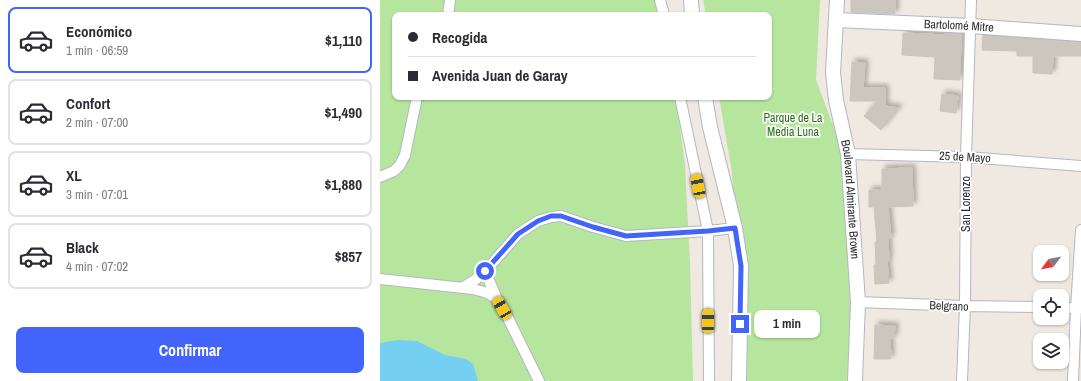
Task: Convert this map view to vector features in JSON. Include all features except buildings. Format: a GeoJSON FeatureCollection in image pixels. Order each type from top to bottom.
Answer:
{"type":"FeatureCollection","features":[{"type":"Feature","properties":{"kind":"main road"},"geometry":{"type":"LineString","coordinates":[[691,0],[692,12]]}},
{"type":"Feature","properties":{"kind":"main road","name":"Boulevard Almirante Brown"},"geometry":{"type":"LineString","coordinates":[[837,0],[833,73],[836,100],[848,154],[858,302],[855,381]]}},
{"type":"Feature","properties":{"kind":"main road","name":"Bartolomé Mitre"},"geometry":{"type":"LineString","coordinates":[[836,20],[971,26],[1081,34]]}},
{"type":"Feature","properties":{"kind":"main road"},"geometry":{"type":"LineString","coordinates":[[706,100],[710,127],[735,228],[741,266],[738,381]]}},
{"type":"Feature","properties":{"kind":"street"},"geometry":{"type":"LineString","coordinates":[[448,12],[450,0]]}},
{"type":"Feature","properties":{"kind":"street"},"geometry":{"type":"LineString","coordinates":[[660,0],[663,12]]}},
{"type":"Feature","properties":{"kind":"street","name":"San Lorenzo"},"geometry":{"type":"LineString","coordinates":[[962,381],[965,306],[966,157],[971,0]]}},
{"type":"Feature","properties":{"kind":"street"},"geometry":{"type":"LineString","coordinates":[[380,177],[394,171],[400,165],[405,155],[416,100]]}},
{"type":"Feature","properties":{"kind":"street"},"geometry":{"type":"LineString","coordinates":[[681,100],[708,231],[709,381]]}},
{"type":"Feature","properties":{"kind":"street","name":"25 de Mayo"},"geometry":{"type":"LineString","coordinates":[[848,154],[966,157],[1081,166]]}},
{"type":"Feature","properties":{"kind":"street"},"geometry":{"type":"LineString","coordinates":[[462,288],[475,280],[485,271],[518,234],[538,221],[551,216],[561,216],[626,236],[735,228]]}},
{"type":"Feature","properties":{"kind":"street"},"geometry":{"type":"LineString","coordinates":[[1073,381],[1079,308],[1081,230]]}},
{"type":"Feature","properties":{"kind":"street"},"geometry":{"type":"LineString","coordinates":[[485,271],[497,299],[539,381]]}},
{"type":"Feature","properties":{"kind":"street"},"geometry":{"type":"LineString","coordinates":[[380,279],[472,289],[488,293],[497,299]]}},
{"type":"Feature","properties":{"kind":"street","name":"Belgrano"},"geometry":{"type":"LineString","coordinates":[[858,302],[1033,307]]}},
{"type":"Feature","properties":{"kind":"green space"},"geometry":{"type":"Polygon","coordinates":[[[380,0],[656,0],[659,12],[392,12],[392,100],[676,100],[685,166],[690,263],[693,381],[380,381],[380,0]]]}},
{"type":"Feature","properties":{"kind":"green space","name":"Parque de La Media Luna"},"geometry":{"type":"Polygon","coordinates":[[[703,0],[820,0],[816,80],[844,154],[853,302],[851,381],[734,381],[737,302],[732,172],[720,100],[772,100],[772,12],[705,12],[703,0]]]}},
{"type":"Feature","properties":{"kind":"water"},"geometry":{"type":"Polygon","coordinates":[[[398,340],[417,341],[445,355],[466,359],[473,364],[478,381],[380,381],[380,343],[398,340]]]}},
{"type":"Feature","properties":{"kind":"route"},"geometry":{"type":"LineString","coordinates":[[485,271],[518,234],[538,221],[551,216],[561,216],[626,236],[735,228],[741,266],[740,324]]}}]}
